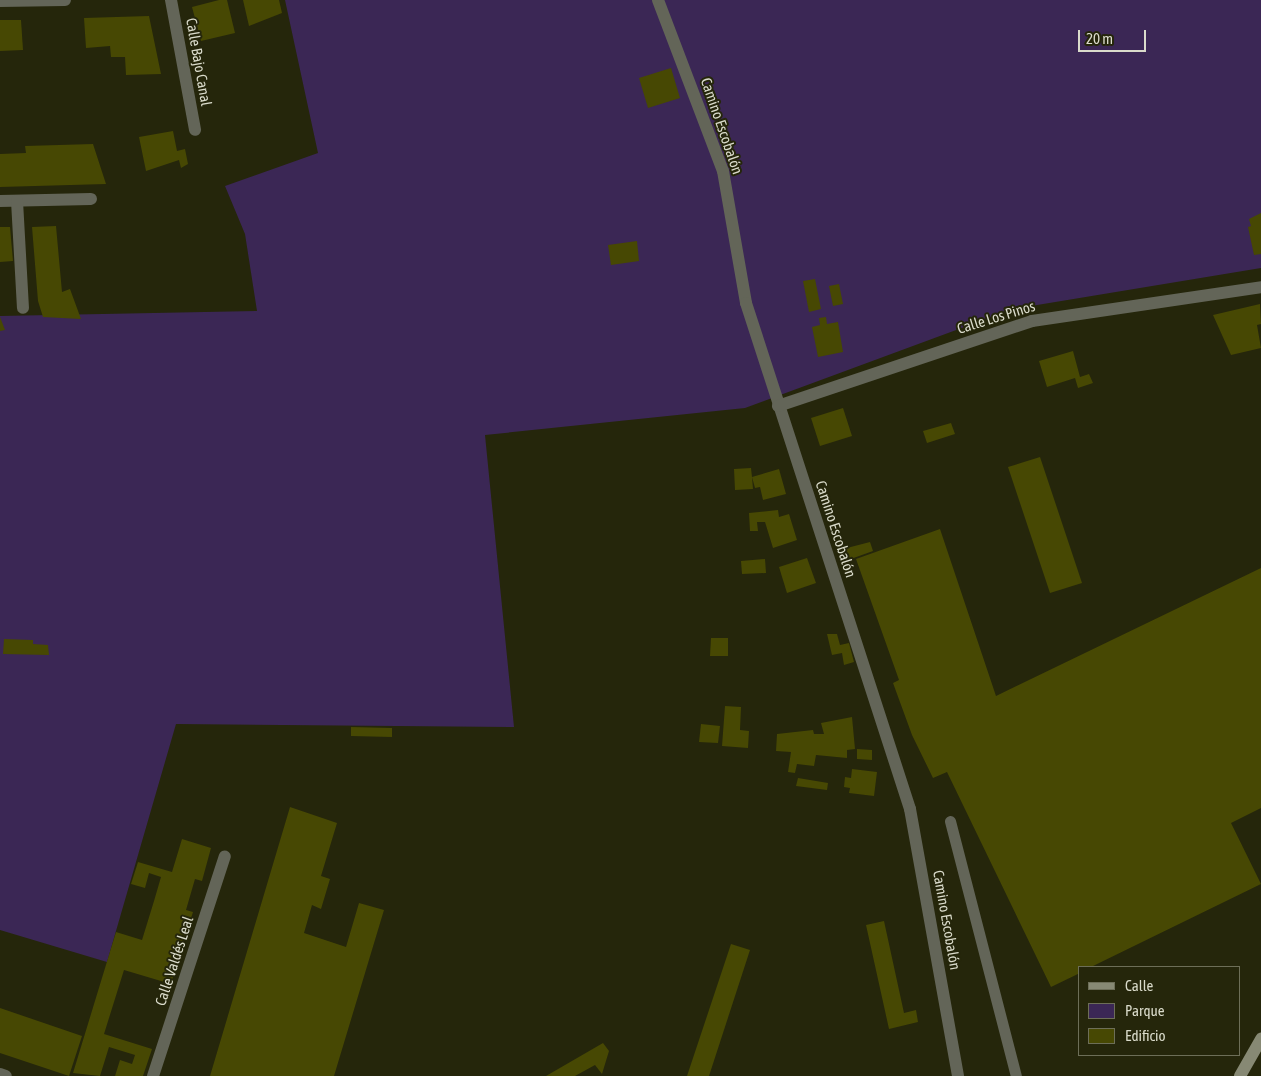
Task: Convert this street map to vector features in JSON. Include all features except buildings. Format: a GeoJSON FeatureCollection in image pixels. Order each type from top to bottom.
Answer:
{"type":"FeatureCollection","features":[{"type":"Feature","properties":{"kind":"street"},"geometry":{"type":"LineString","coordinates":[[0,1],[65,0]]}},
{"type":"Feature","properties":{"kind":"street","name":"Calle Bajo Canal"},"geometry":{"type":"LineString","coordinates":[[171,0],[195,130]]}},
{"type":"Feature","properties":{"kind":"street","name":"Camino Escobalón"},"geometry":{"type":"LineString","coordinates":[[658,0],[723,171],[746,303],[910,809],[958,1076]]}},
{"type":"Feature","properties":{"kind":"street"},"geometry":{"type":"LineString","coordinates":[[0,201],[90,199]]}},
{"type":"Feature","properties":{"kind":"street"},"geometry":{"type":"LineString","coordinates":[[17,201],[23,308]]}},
{"type":"Feature","properties":{"kind":"street","name":"Calle Los Pinos"},"geometry":{"type":"LineString","coordinates":[[778,406],[1032,321],[1261,287]]}},
{"type":"Feature","properties":{"kind":"street","name":"Calle Valdés Leal"},"geometry":{"type":"LineString","coordinates":[[153,1076],[225,856]]}},
{"type":"Feature","properties":{"kind":"street"},"geometry":{"type":"LineString","coordinates":[[1240,1076],[1261,1039]]}},
{"type":"Feature","properties":{"kind":"street"},"geometry":{"type":"LineString","coordinates":[[0,1074],[6,1076]]}},
{"type":"Feature","properties":{"kind":"lane"},"geometry":{"type":"LineString","coordinates":[[950,821],[1016,1076]]}},
{"type":"Feature","properties":{"kind":"green space"},"geometry":{"type":"Polygon","coordinates":[[[285,0],[1261,0],[1261,268],[1013,309],[745,408],[485,435],[514,727],[176,724],[107,962],[0,930],[0,316],[257,311],[245,234],[225,186],[318,153],[285,0]]]}}]}
